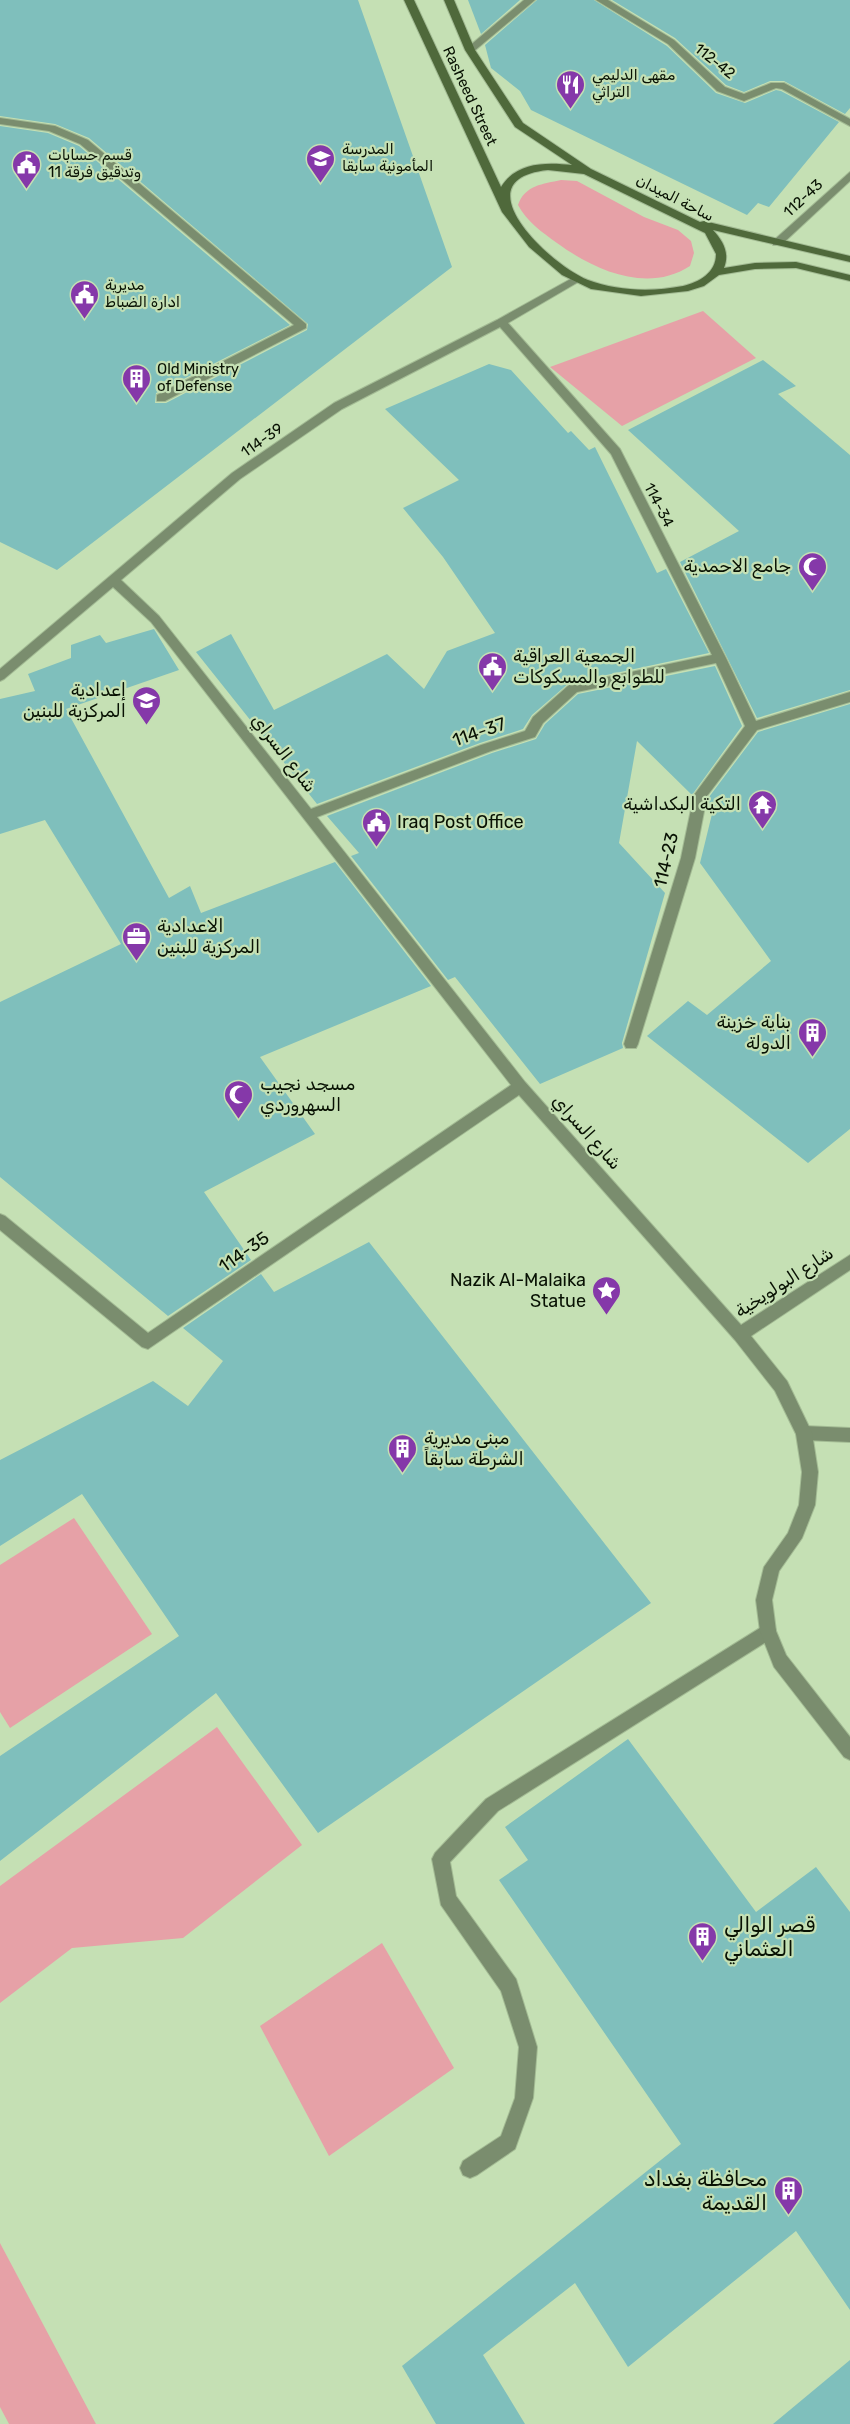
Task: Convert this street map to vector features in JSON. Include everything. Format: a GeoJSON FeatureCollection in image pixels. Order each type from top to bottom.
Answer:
{"type":"FeatureCollection","features":[{"type":"Feature","properties":{"kind":"main road","name":"Rasheed Street"},"geometry":{"type":"LineString","coordinates":[[409,0],[504,204]]}},
{"type":"Feature","properties":{"kind":"main road","name":"Rasheed Street"},"geometry":{"type":"LineString","coordinates":[[449,0],[470,50],[519,125],[587,171]]}},
{"type":"Feature","properties":{"kind":"main road","name":"ساحة الميدان"},"geometry":{"type":"LineString","coordinates":[[504,204],[506,186],[512,177],[524,171],[547,166],[587,171],[709,231],[720,243],[722,258],[717,272]]}},
{"type":"Feature","properties":{"kind":"main road"},"geometry":{"type":"LineString","coordinates":[[504,204],[531,242],[554,266],[576,279],[619,291],[657,293],[693,287],[708,280],[717,272],[755,266],[796,265],[850,278]]}},
{"type":"Feature","properties":{"kind":"main road"},"geometry":{"type":"LineString","coordinates":[[688,220],[850,259]]}},
{"type":"Feature","properties":{"kind":"street"},"geometry":{"type":"LineString","coordinates":[[470,50],[530,0]]}},
{"type":"Feature","properties":{"kind":"street","name":"112-42"},"geometry":{"type":"LineString","coordinates":[[601,0],[671,42],[695,68],[721,89],[744,98],[775,85],[784,86],[850,123]]}},
{"type":"Feature","properties":{"kind":"street"},"geometry":{"type":"LineString","coordinates":[[0,121],[51,128],[84,142],[302,326],[161,398]]}},
{"type":"Feature","properties":{"kind":"street","name":"112-43"},"geometry":{"type":"LineString","coordinates":[[777,243],[850,175]]}},
{"type":"Feature","properties":{"kind":"street","name":"114-39"},"geometry":{"type":"LineString","coordinates":[[0,676],[236,476],[338,406],[501,322],[576,279]]}},
{"type":"Feature","properties":{"kind":"street","name":"114-34"},"geometry":{"type":"LineString","coordinates":[[501,322],[616,452],[720,658],[752,727]]}},
{"type":"Feature","properties":{"kind":"street","name":"شارع السراي"},"geometry":{"type":"LineString","coordinates":[[114,581],[155,619],[520,1086],[740,1335],[781,1386],[804,1432],[810,1472],[807,1505],[794,1538],[772,1567],[764,1600],[768,1631],[780,1661],[850,1751]]}},
{"type":"Feature","properties":{"kind":"street","name":"114-37"},"geometry":{"type":"LineString","coordinates":[[308,815],[486,748],[530,734],[538,720],[573,688],[720,658]]}},
{"type":"Feature","properties":{"kind":"street"},"geometry":{"type":"LineString","coordinates":[[752,727],[850,698]]}},
{"type":"Feature","properties":{"kind":"street","name":"114-23"},"geometry":{"type":"LineString","coordinates":[[631,1044],[688,858],[701,795],[752,727]]}},
{"type":"Feature","properties":{"kind":"street","name":"114-35"},"geometry":{"type":"LineString","coordinates":[[0,1221],[148,1342],[520,1086]]}},
{"type":"Feature","properties":{"kind":"street","name":"شارع البولويخية"},"geometry":{"type":"LineString","coordinates":[[740,1335],[850,1262]]}},
{"type":"Feature","properties":{"kind":"street"},"geometry":{"type":"LineString","coordinates":[[804,1432],[850,1435]]}},
{"type":"Feature","properties":{"kind":"street"},"geometry":{"type":"LineString","coordinates":[[470,2168],[508,2142],[524,2098],[528,2047],[509,1986],[447,1899],[441,1859],[492,1805],[768,1631]]}},
{"type":"Feature","properties":{"kind":"shaded area"},"geometry":{"type":"Polygon","coordinates":[[[561,180],[577,181],[644,217],[678,230],[691,241],[694,253],[690,266],[673,274],[656,278],[621,275],[587,262],[551,239],[526,217],[518,205],[530,189],[561,180]]]}},
{"type":"Feature","properties":{"kind":"shaded area"},"geometry":{"type":"Polygon","coordinates":[[[703,311],[756,358],[622,426],[550,367],[703,311]]]}},
{"type":"Feature","properties":{"kind":"shaded area"},"geometry":{"type":"Polygon","coordinates":[[[74,1518],[152,1634],[10,1728],[0,1712],[0,1565],[74,1518]]]}},
{"type":"Feature","properties":{"kind":"shaded area"},"geometry":{"type":"Polygon","coordinates":[[[217,1727],[302,1845],[183,1938],[72,1948],[0,2003],[0,1886],[217,1727]]]}},
{"type":"Feature","properties":{"kind":"shaded area"},"geometry":{"type":"Polygon","coordinates":[[[382,1943],[454,2068],[329,2156],[260,2026],[382,1943]]]}},
{"type":"Feature","properties":{"kind":"shaded area"},"geometry":{"type":"Polygon","coordinates":[[[0,2243],[96,2424],[9,2424],[0,2407],[0,2243]]]}},
{"type":"Feature","properties":{"kind":"building","name":"Old Ministry of Defense"},"geometry":{"type":"Polygon","coordinates":[[[0,0],[358,0],[452,267],[57,570],[0,542],[0,126],[48,133],[79,146],[290,325],[156,393],[155,403],[166,403],[307,330],[308,324],[89,138],[55,124],[0,116],[0,0]]]}},
{"type":"Feature","properties":{"kind":"building"},"geometry":{"type":"Polygon","coordinates":[[[468,0],[520,0],[481,34],[468,0]]]}},
{"type":"Feature","properties":{"kind":"building"},"geometry":{"type":"Polygon","coordinates":[[[537,0],[594,0],[667,46],[716,93],[745,103],[776,90],[781,91],[839,122],[769,207],[758,203],[747,215],[531,110],[520,91],[491,68],[485,45],[537,0]]]}},
{"type":"Feature","properties":{"kind":"building"},"geometry":{"type":"Polygon","coordinates":[[[612,0],[850,0],[850,108],[845,114],[784,81],[770,81],[744,92],[726,85],[675,38],[612,0]]]}},
{"type":"Feature","properties":{"kind":"building"},"geometry":{"type":"Polygon","coordinates":[[[763,360],[796,386],[778,394],[850,455],[850,690],[757,718],[680,562],[739,531],[628,430],[763,360]]]}},
{"type":"Feature","properties":{"kind":"building"},"geometry":{"type":"Polygon","coordinates":[[[489,364],[511,370],[568,433],[571,431],[589,450],[595,447],[657,573],[666,569],[709,653],[569,683],[532,715],[523,729],[317,804],[196,652],[231,634],[274,710],[387,654],[424,689],[447,651],[495,633],[443,557],[403,508],[459,480],[385,409],[489,364]]]}},
{"type":"Feature","properties":{"kind":"building","name":"الاعدادية المركزية للبنين"},"geometry":{"type":"Polygon","coordinates":[[[154,629],[179,670],[66,709],[169,898],[190,886],[201,913],[335,862],[431,986],[260,1057],[315,1134],[204,1192],[251,1260],[168,1316],[0,1177],[0,1002],[121,944],[45,820],[0,834],[0,699],[35,691],[28,674],[71,658],[71,645],[100,635],[106,643],[154,629]]]}},
{"type":"Feature","properties":{"kind":"building"},"geometry":{"type":"Polygon","coordinates":[[[715,666],[742,726],[692,795],[637,741],[619,843],[665,893],[622,1043],[623,1048],[540,1084],[455,977],[448,980],[351,856],[359,853],[327,816],[492,753],[536,739],[545,724],[578,694],[715,666]]]}},
{"type":"Feature","properties":{"kind":"building"},"geometry":{"type":"Polygon","coordinates":[[[850,704],[850,1129],[808,1163],[647,1036],[688,1001],[707,1015],[771,961],[700,863],[712,814],[707,809],[709,797],[758,732],[850,704]]]}},
{"type":"Feature","properties":{"kind":"building","name":"مبنى مديرية الشرطة سابقاً"},"geometry":{"type":"Polygon","coordinates":[[[369,1242],[651,1603],[318,1833],[216,1693],[0,1861],[0,1756],[179,1636],[82,1494],[0,1546],[0,1460],[153,1381],[188,1406],[223,1361],[183,1328],[261,1274],[274,1292],[369,1242]]]}},
{"type":"Feature","properties":{"kind":"building"},"geometry":{"type":"Polygon","coordinates":[[[628,1739],[756,1912],[816,1867],[850,1912],[850,2310],[796,2231],[628,2367],[575,2283],[483,2355],[525,2424],[436,2424],[402,2366],[681,2144],[499,1880],[528,1860],[505,1827],[628,1739]]]}},
{"type":"Feature","properties":{"kind":"building"},"geometry":{"type":"Polygon","coordinates":[[[850,2360],[850,2424],[773,2424],[850,2360]]]}},
{"type":"Feature","properties":{"kind":"place","name":"مقهى الدليمي التراثي"},"geometry":{"type":"Point","coordinates":[571,110]}},
{"type":"Feature","properties":{"kind":"place","name":"المدرسة المأمونية سابقا"},"geometry":{"type":"Point","coordinates":[321,184]}},
{"type":"Feature","properties":{"kind":"place","name":"قسم حسابات وتدقيق فرقة 11"},"geometry":{"type":"Point","coordinates":[27,190]}},
{"type":"Feature","properties":{"kind":"place","name":"مديرية ادارة الضباط"},"geometry":{"type":"Point","coordinates":[84,320]}},
{"type":"Feature","properties":{"kind":"place","name":"Old Ministry of Defense"},"geometry":{"type":"Point","coordinates":[136,404]}},
{"type":"Feature","properties":{"kind":"place","name":"جامع الاحمدية"},"geometry":{"type":"Point","coordinates":[812,592]}},
{"type":"Feature","properties":{"kind":"place","name":"الجمعية العراقية للطوابع والمسكوكات"},"geometry":{"type":"Point","coordinates":[492,692]}},
{"type":"Feature","properties":{"kind":"place","name":"إعدادية المركزية للبنين"},"geometry":{"type":"Point","coordinates":[147,726]}},
{"type":"Feature","properties":{"kind":"place","name":"التكية البكداشية"},"geometry":{"type":"Point","coordinates":[762,830]}},
{"type":"Feature","properties":{"kind":"place","name":"Iraq Post Office"},"geometry":{"type":"Point","coordinates":[376,848]}},
{"type":"Feature","properties":{"kind":"place","name":"الاعدادية المركزية للبنين"},"geometry":{"type":"Point","coordinates":[136,962]}},
{"type":"Feature","properties":{"kind":"place","name":"بناية خزينة الدولة"},"geometry":{"type":"Point","coordinates":[812,1058]}},
{"type":"Feature","properties":{"kind":"place","name":"مسجد نجيب السهروردي"},"geometry":{"type":"Point","coordinates":[239,1120]}},
{"type":"Feature","properties":{"kind":"place","name":"Nazik Al-Malaika Statue"},"geometry":{"type":"Point","coordinates":[607,1316]}},
{"type":"Feature","properties":{"kind":"place","name":"مبنى مديرية الشرطة سابقاً"},"geometry":{"type":"Point","coordinates":[403,1474]}},
{"type":"Feature","properties":{"kind":"place","name":"قصر الوالي العثماني"},"geometry":{"type":"Point","coordinates":[703,1962]}},
{"type":"Feature","properties":{"kind":"place","name":"محافظة بغداد القديمة"},"geometry":{"type":"Point","coordinates":[788,2216]}}]}
